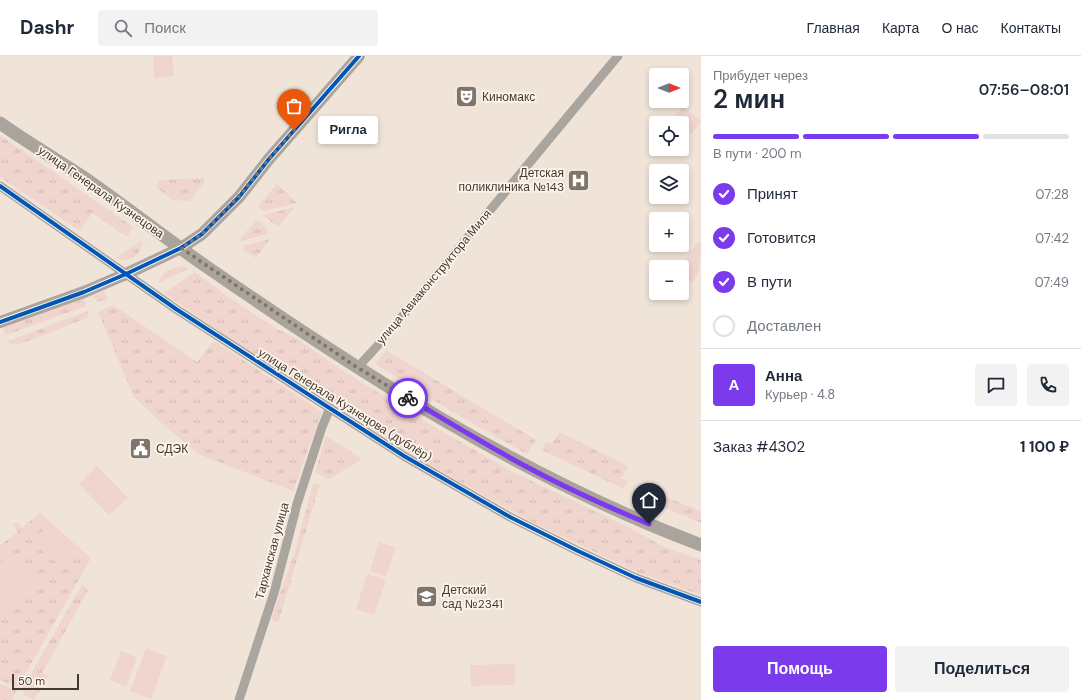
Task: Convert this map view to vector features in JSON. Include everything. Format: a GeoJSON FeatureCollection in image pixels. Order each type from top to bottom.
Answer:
{"type":"FeatureCollection","features":[{"type":"Feature","properties":{"kind":"main road","name":"улица Генерала Кузнецова"},"geometry":{"type":"LineString","coordinates":[[0,123],[83,178],[181,248],[358,368],[475,438],[527,467],[619,511],[701,545]]}},
{"type":"Feature","properties":{"kind":"street"},"geometry":{"type":"LineString","coordinates":[[0,322],[84,292],[126,274],[181,248],[202,234],[239,196],[269,159],[359,56]]}},
{"type":"Feature","properties":{"kind":"street","name":"улица Авиаконструктора Миля"},"geometry":{"type":"LineString","coordinates":[[358,368],[618,56]]}},
{"type":"Feature","properties":{"kind":"street","name":"улица Генерала Кузнецова (дублёр)"},"geometry":{"type":"LineString","coordinates":[[0,186],[176,309],[392,448],[510,517],[578,552],[636,578],[701,602]]}},
{"type":"Feature","properties":{"kind":"street","name":"Тарханская улица"},"geometry":{"type":"LineString","coordinates":[[238,700],[274,593],[297,504],[322,427],[330,408]]}},
{"type":"Feature","properties":{"kind":"green space"},"geometry":{"type":"Polygon","coordinates":[[[153,56],[172,56],[174,76],[154,78],[153,56]]]}},
{"type":"Feature","properties":{"kind":"green space"},"geometry":{"type":"Polygon","coordinates":[[[681,108],[685,108],[701,121],[692,134],[689,132],[689,116],[675,116],[681,108]]]}},
{"type":"Feature","properties":{"kind":"green space"},"geometry":{"type":"Polygon","coordinates":[[[0,135],[133,227],[127,237],[92,213],[80,231],[0,177],[0,135]]]}},
{"type":"Feature","properties":{"kind":"green space"},"geometry":{"type":"Polygon","coordinates":[[[204,178],[204,184],[189,201],[173,200],[157,188],[158,180],[204,178]]]}},
{"type":"Feature","properties":{"kind":"green space"},"geometry":{"type":"Polygon","coordinates":[[[277,184],[297,203],[263,211],[258,206],[277,184]]]}},
{"type":"Feature","properties":{"kind":"green space"},"geometry":{"type":"Polygon","coordinates":[[[295,207],[278,227],[263,215],[295,207]]]}},
{"type":"Feature","properties":{"kind":"green space"},"geometry":{"type":"Polygon","coordinates":[[[257,220],[268,230],[267,234],[241,241],[241,237],[257,220]]]}},
{"type":"Feature","properties":{"kind":"green space"},"geometry":{"type":"Polygon","coordinates":[[[270,239],[256,258],[244,250],[242,246],[270,239]]]}},
{"type":"Feature","properties":{"kind":"green space"},"geometry":{"type":"Polygon","coordinates":[[[142,240],[142,246],[138,254],[134,257],[126,260],[116,258],[142,240]]]}},
{"type":"Feature","properties":{"kind":"green space"},"geometry":{"type":"Polygon","coordinates":[[[698,242],[701,242],[699,271],[697,276],[691,282],[689,281],[689,260],[684,260],[698,242]]]}},
{"type":"Feature","properties":{"kind":"green space"},"geometry":{"type":"Polygon","coordinates":[[[182,266],[189,268],[159,283],[160,279],[165,273],[182,266]]]}},
{"type":"Feature","properties":{"kind":"green space"},"geometry":{"type":"Polygon","coordinates":[[[195,272],[230,298],[277,329],[296,338],[339,368],[417,417],[511,471],[626,526],[664,547],[701,560],[701,595],[639,573],[532,522],[421,460],[254,355],[164,293],[195,272]]]}},
{"type":"Feature","properties":{"kind":"green space"},"geometry":{"type":"Polygon","coordinates":[[[104,291],[108,299],[98,302],[92,296],[104,291]]]}},
{"type":"Feature","properties":{"kind":"green space"},"geometry":{"type":"Polygon","coordinates":[[[84,299],[86,306],[6,335],[3,328],[84,299]]]}},
{"type":"Feature","properties":{"kind":"green space"},"geometry":{"type":"Polygon","coordinates":[[[113,305],[197,362],[214,341],[322,412],[293,491],[198,454],[158,420],[134,397],[98,312],[113,305]]]}},
{"type":"Feature","properties":{"kind":"green space"},"geometry":{"type":"Polygon","coordinates":[[[88,311],[87,318],[20,344],[10,344],[8,341],[88,311]]]}},
{"type":"Feature","properties":{"kind":"green space"},"geometry":{"type":"Polygon","coordinates":[[[386,350],[536,440],[527,454],[463,418],[375,364],[386,350]]]}},
{"type":"Feature","properties":{"kind":"green space"},"geometry":{"type":"Polygon","coordinates":[[[559,432],[628,466],[621,478],[627,482],[624,489],[542,450],[546,442],[552,444],[559,432]]]}},
{"type":"Feature","properties":{"kind":"green space"},"geometry":{"type":"Polygon","coordinates":[[[326,436],[362,459],[329,479],[315,472],[326,436]]]}},
{"type":"Feature","properties":{"kind":"green space"},"geometry":{"type":"Polygon","coordinates":[[[97,466],[128,498],[109,515],[79,484],[97,466]]]}},
{"type":"Feature","properties":{"kind":"green space"},"geometry":{"type":"Polygon","coordinates":[[[313,484],[320,484],[278,623],[271,619],[295,551],[313,484]]]}},
{"type":"Feature","properties":{"kind":"green space"},"geometry":{"type":"Polygon","coordinates":[[[648,490],[701,511],[701,523],[645,499],[648,490]]]}},
{"type":"Feature","properties":{"kind":"green space"},"geometry":{"type":"Polygon","coordinates":[[[40,513],[91,558],[18,687],[0,680],[0,545],[18,532],[13,524],[17,522],[22,528],[40,513]]]}},
{"type":"Feature","properties":{"kind":"green space"},"geometry":{"type":"Polygon","coordinates":[[[47,525],[78,551],[63,568],[32,542],[47,525]]]}},
{"type":"Feature","properties":{"kind":"green space"},"geometry":{"type":"Polygon","coordinates":[[[379,542],[396,548],[386,576],[370,571],[379,542]]]}},
{"type":"Feature","properties":{"kind":"green space"},"geometry":{"type":"Polygon","coordinates":[[[10,554],[36,580],[0,615],[0,564],[10,554]]]}},
{"type":"Feature","properties":{"kind":"green space"},"geometry":{"type":"Polygon","coordinates":[[[367,574],[386,580],[374,615],[356,609],[367,574]]]}},
{"type":"Feature","properties":{"kind":"green space"},"geometry":{"type":"Polygon","coordinates":[[[82,585],[89,589],[42,673],[48,676],[34,700],[24,695],[23,688],[82,585]]]}},
{"type":"Feature","properties":{"kind":"green space"},"geometry":{"type":"Polygon","coordinates":[[[146,648],[167,656],[151,699],[130,691],[146,648]]]}},
{"type":"Feature","properties":{"kind":"green space"},"geometry":{"type":"Polygon","coordinates":[[[121,651],[137,657],[126,687],[110,680],[121,651]]]}},
{"type":"Feature","properties":{"kind":"green space"},"geometry":{"type":"Polygon","coordinates":[[[515,664],[515,685],[471,686],[470,665],[515,664]]]}},
{"type":"Feature","properties":{"kind":"green space"},"geometry":{"type":"Polygon","coordinates":[[[0,684],[17,690],[12,700],[0,700],[0,684]]]}},
{"type":"Feature","properties":{"kind":"cycle path"},"geometry":{"type":"LineString","coordinates":[[0,322],[84,292],[126,274],[181,248],[202,234],[239,197],[269,159],[359,56]]}},
{"type":"Feature","properties":{"kind":"cycle path"},"geometry":{"type":"LineString","coordinates":[[0,186],[176,309],[404,456],[510,517],[578,551],[636,578],[701,602]]}},
{"type":"Feature","properties":{"kind":"way so far"},"geometry":{"type":"LineString","coordinates":[[294,130],[239,196],[202,234],[181,248],[358,368],[408,398]]}},
{"type":"Feature","properties":{"kind":"place","name":"Киномакс"},"geometry":{"type":"Point","coordinates":[467,97]}},
{"type":"Feature","properties":{"kind":"place","name":"Ригла"},"geometry":{"type":"Point","coordinates":[294,130]}},
{"type":"Feature","properties":{"kind":"place","name":"Детская поликлиника №143"},"geometry":{"type":"Point","coordinates":[579,180]}},
{"type":"Feature","properties":{"kind":"place","name":"СДЭК"},"geometry":{"type":"Point","coordinates":[140,449]}},
{"type":"Feature","properties":{"kind":"place","name":"Детский сад №2341"},"geometry":{"type":"Point","coordinates":[427,597]}},
{"type":"Feature","properties":{"kind":"route"},"geometry":{"type":"LineString","coordinates":[[408,398],[527,467],[564,486],[649,524]]}}]}
